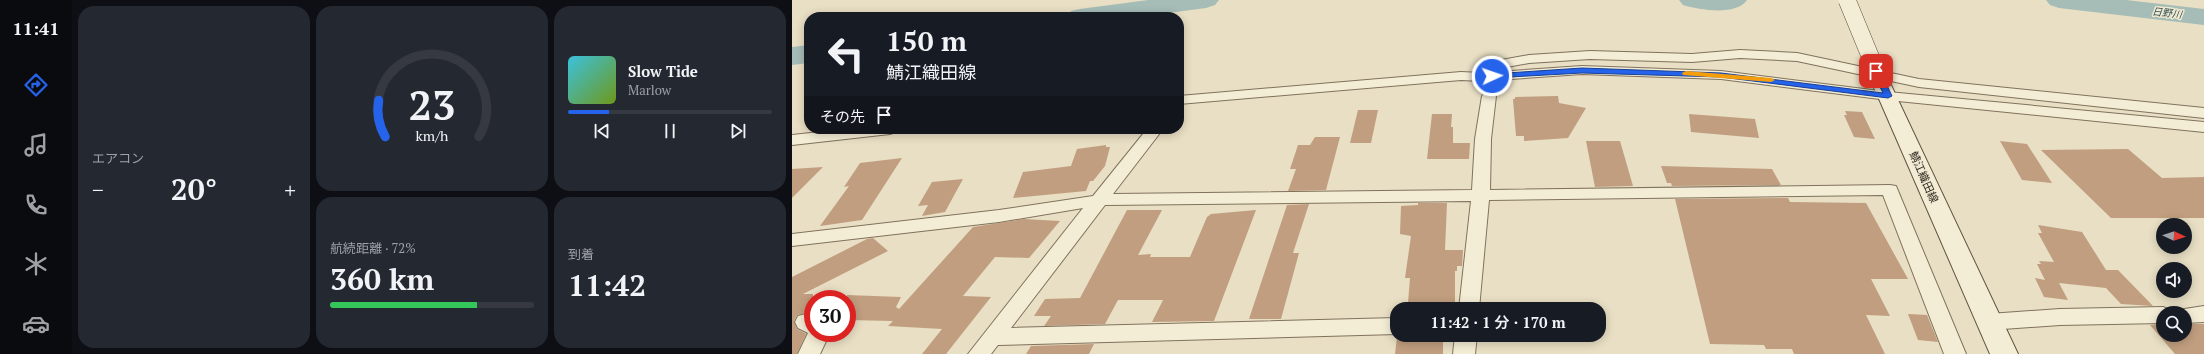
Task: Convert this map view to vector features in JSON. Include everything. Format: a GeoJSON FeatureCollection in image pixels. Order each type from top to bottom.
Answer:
{"type":"FeatureCollection","features":[{"type":"Feature","properties":{"kind":"main road","name":"鯖江織田線"},"geometry":{"type":"LineString","coordinates":[[1847,0],[1885,91],[2004,354]]}},
{"type":"Feature","properties":{"kind":"street"},"geometry":{"type":"LineString","coordinates":[[1461,76],[1473,68],[1503,65],[1529,59],[1590,55],[1692,58],[1740,54],[1780,55],[1797,57],[1919,83],[2204,113]]}},
{"type":"Feature","properties":{"kind":"street"},"geometry":{"type":"LineString","coordinates":[[1184,100],[1461,76],[1482,77],[1582,70],[1634,70],[1749,77],[2204,127]]}},
{"type":"Feature","properties":{"kind":"street"},"geometry":{"type":"LineString","coordinates":[[1470,302],[1481,194],[1483,139],[1489,96]]}},
{"type":"Feature","properties":{"kind":"street"},"geometry":{"type":"LineString","coordinates":[[792,140],[845,134]]}},
{"type":"Feature","properties":{"kind":"street"},"geometry":{"type":"LineString","coordinates":[[979,354],[994,337],[1151,134]]}},
{"type":"Feature","properties":{"kind":"street"},"geometry":{"type":"LineString","coordinates":[[796,244],[999,216],[1100,200],[1890,190],[1954,354]]}},
{"type":"Feature","properties":{"kind":"street"},"geometry":{"type":"LineString","coordinates":[[2192,315],[2204,314]]}},
{"type":"Feature","properties":{"kind":"street"},"geometry":{"type":"LineString","coordinates":[[1989,322],[2060,317],[2156,315]]}},
{"type":"Feature","properties":{"kind":"street"},"geometry":{"type":"LineString","coordinates":[[994,337],[1390,326]]}},
{"type":"Feature","properties":{"kind":"street"},"geometry":{"type":"LineString","coordinates":[[809,354],[810,342]]}},
{"type":"Feature","properties":{"kind":"street"},"geometry":{"type":"LineString","coordinates":[[1464,354],[1465,342]]}},
{"type":"Feature","properties":{"kind":"building"},"geometry":{"type":"Polygon","coordinates":[[[1558,96],[1559,103],[1586,108],[1568,138],[1524,141],[1524,136],[1516,136],[1513,99],[1515,99],[1515,97],[1558,96]]]}},
{"type":"Feature","properties":{"kind":"building"},"geometry":{"type":"Polygon","coordinates":[[[1358,110],[1378,110],[1371,143],[1350,143],[1358,110]]]}},
{"type":"Feature","properties":{"kind":"building"},"geometry":{"type":"Polygon","coordinates":[[[1845,111],[1862,112],[1875,139],[1854,137],[1844,115],[1847,115],[1845,111]]]}},
{"type":"Feature","properties":{"kind":"building"},"geometry":{"type":"Polygon","coordinates":[[[1432,114],[1452,114],[1451,127],[1453,127],[1453,143],[1470,143],[1469,159],[1427,159],[1432,114]]]}},
{"type":"Feature","properties":{"kind":"building"},"geometry":{"type":"Polygon","coordinates":[[[1689,114],[1755,119],[1759,138],[1691,132],[1689,114]]]}},
{"type":"Feature","properties":{"kind":"building"},"geometry":{"type":"Polygon","coordinates":[[[1315,137],[1340,137],[1326,190],[1288,191],[1296,169],[1290,169],[1298,145],[1310,145],[1315,137]]]}},
{"type":"Feature","properties":{"kind":"building"},"geometry":{"type":"Polygon","coordinates":[[[1586,141],[1620,141],[1633,186],[1595,187],[1586,141]]]}},
{"type":"Feature","properties":{"kind":"building"},"geometry":{"type":"Polygon","coordinates":[[[2000,141],[2027,144],[2052,183],[2022,180],[2000,141]]]}},
{"type":"Feature","properties":{"kind":"building"},"geometry":{"type":"Polygon","coordinates":[[[1106,145],[1106,147],[1110,147],[1105,166],[1093,181],[1090,181],[1086,191],[1013,198],[1023,172],[1071,166],[1077,149],[1106,145]]]}},
{"type":"Feature","properties":{"kind":"building"},"geometry":{"type":"Polygon","coordinates":[[[2128,149],[2162,178],[2204,177],[2204,218],[2111,218],[2041,150],[2128,149]]]}},
{"type":"Feature","properties":{"kind":"building"},"geometry":{"type":"Polygon","coordinates":[[[902,158],[862,220],[820,226],[849,186],[844,187],[860,163],[902,158]]]}},
{"type":"Feature","properties":{"kind":"building"},"geometry":{"type":"Polygon","coordinates":[[[1661,166],[1772,169],[1781,185],[1672,186],[1671,183],[1667,183],[1661,166]]]}},
{"type":"Feature","properties":{"kind":"building"},"geometry":{"type":"Polygon","coordinates":[[[823,167],[792,198],[792,169],[823,167]]]}},
{"type":"Feature","properties":{"kind":"building"},"geometry":{"type":"Polygon","coordinates":[[[963,179],[945,212],[922,216],[928,205],[918,206],[932,182],[963,179]]]}},
{"type":"Feature","properties":{"kind":"building"},"geometry":{"type":"Polygon","coordinates":[[[1788,198],[1790,202],[1866,203],[1908,279],[1871,279],[1890,316],[1866,315],[1885,354],[1794,354],[1792,349],[1766,349],[1764,345],[1710,344],[1675,199],[1788,198]]]}},
{"type":"Feature","properties":{"kind":"building"},"geometry":{"type":"Polygon","coordinates":[[[1418,203],[1447,203],[1445,250],[1463,250],[1462,266],[1457,266],[1457,271],[1455,271],[1455,302],[1408,302],[1410,278],[1405,278],[1411,236],[1400,234],[1401,206],[1418,205],[1418,203]]]}},
{"type":"Feature","properties":{"kind":"building"},"geometry":{"type":"Polygon","coordinates":[[[1309,204],[1293,253],[1299,253],[1281,319],[1249,319],[1287,205],[1309,204]]]}},
{"type":"Feature","properties":{"kind":"building"},"geometry":{"type":"Polygon","coordinates":[[[1127,210],[1162,210],[1138,255],[1151,254],[1150,257],[1190,257],[1207,217],[1211,214],[1256,210],[1214,321],[1152,322],[1163,300],[1118,300],[1105,324],[1044,326],[1051,316],[1034,316],[1045,299],[1080,298],[1127,210]]]}},
{"type":"Feature","properties":{"kind":"building"},"geometry":{"type":"Polygon","coordinates":[[[1024,219],[1060,221],[1029,258],[995,257],[963,296],[991,297],[946,354],[922,354],[942,329],[888,326],[893,321],[856,320],[856,295],[901,297],[896,307],[899,309],[973,227],[1024,219]]]}},
{"type":"Feature","properties":{"kind":"building"},"geometry":{"type":"Polygon","coordinates":[[[2038,225],[2082,232],[2106,270],[2118,270],[2153,306],[2121,304],[2106,288],[2059,283],[2068,300],[2044,297],[2035,278],[2045,280],[2037,264],[2041,264],[2039,261],[2054,262],[2038,233],[2042,233],[2038,225]]]}},
{"type":"Feature","properties":{"kind":"building"},"geometry":{"type":"Polygon","coordinates":[[[873,238],[888,251],[811,290],[804,290],[804,313],[797,315],[794,321],[797,329],[804,333],[804,338],[797,354],[792,354],[792,277],[867,239],[873,238]]]}},
{"type":"Feature","properties":{"kind":"building"},"geometry":{"type":"Polygon","coordinates":[[[1908,314],[1927,315],[1938,342],[1918,340],[1908,314]]]}},
{"type":"Feature","properties":{"kind":"building"},"geometry":{"type":"Polygon","coordinates":[[[2192,324],[2204,324],[2204,354],[2175,354],[2165,342],[2192,342],[2192,324]]]}},
{"type":"Feature","properties":{"kind":"building"},"geometry":{"type":"Polygon","coordinates":[[[2150,325],[2156,325],[2156,332],[2150,325]]]}},
{"type":"Feature","properties":{"kind":"building"},"geometry":{"type":"Polygon","coordinates":[[[1396,342],[1443,342],[1443,354],[1395,354],[1396,342]]]}},
{"type":"Feature","properties":{"kind":"building"},"geometry":{"type":"Polygon","coordinates":[[[1094,344],[1089,354],[1026,354],[1031,346],[1094,344]]]}},
{"type":"Feature","properties":{"kind":"waterway","name":"日野川"},"geometry":{"type":"LineString","coordinates":[[1117,12],[1206,0]]}},
{"type":"Feature","properties":{"kind":"waterway","name":"日野川"},"geometry":{"type":"LineString","coordinates":[[1692,0],[1728,2],[1734,0]]}},
{"type":"Feature","properties":{"kind":"waterway","name":"日野川"},"geometry":{"type":"LineString","coordinates":[[2059,0],[2204,17]]}},
{"type":"Feature","properties":{"kind":"waterway","name":"日野川"},"geometry":{"type":"LineString","coordinates":[[792,56],[804,55]]}},
{"type":"Feature","properties":{"kind":"slow traffic"},"geometry":{"type":"LineString","coordinates":[[1686,73],[1771,80]]}},
{"type":"Feature","properties":{"kind":"route"},"geometry":{"type":"LineString","coordinates":[[1492,76],[1582,70],[1634,70],[1749,77],[1888,96],[1876,71]]}}]}
